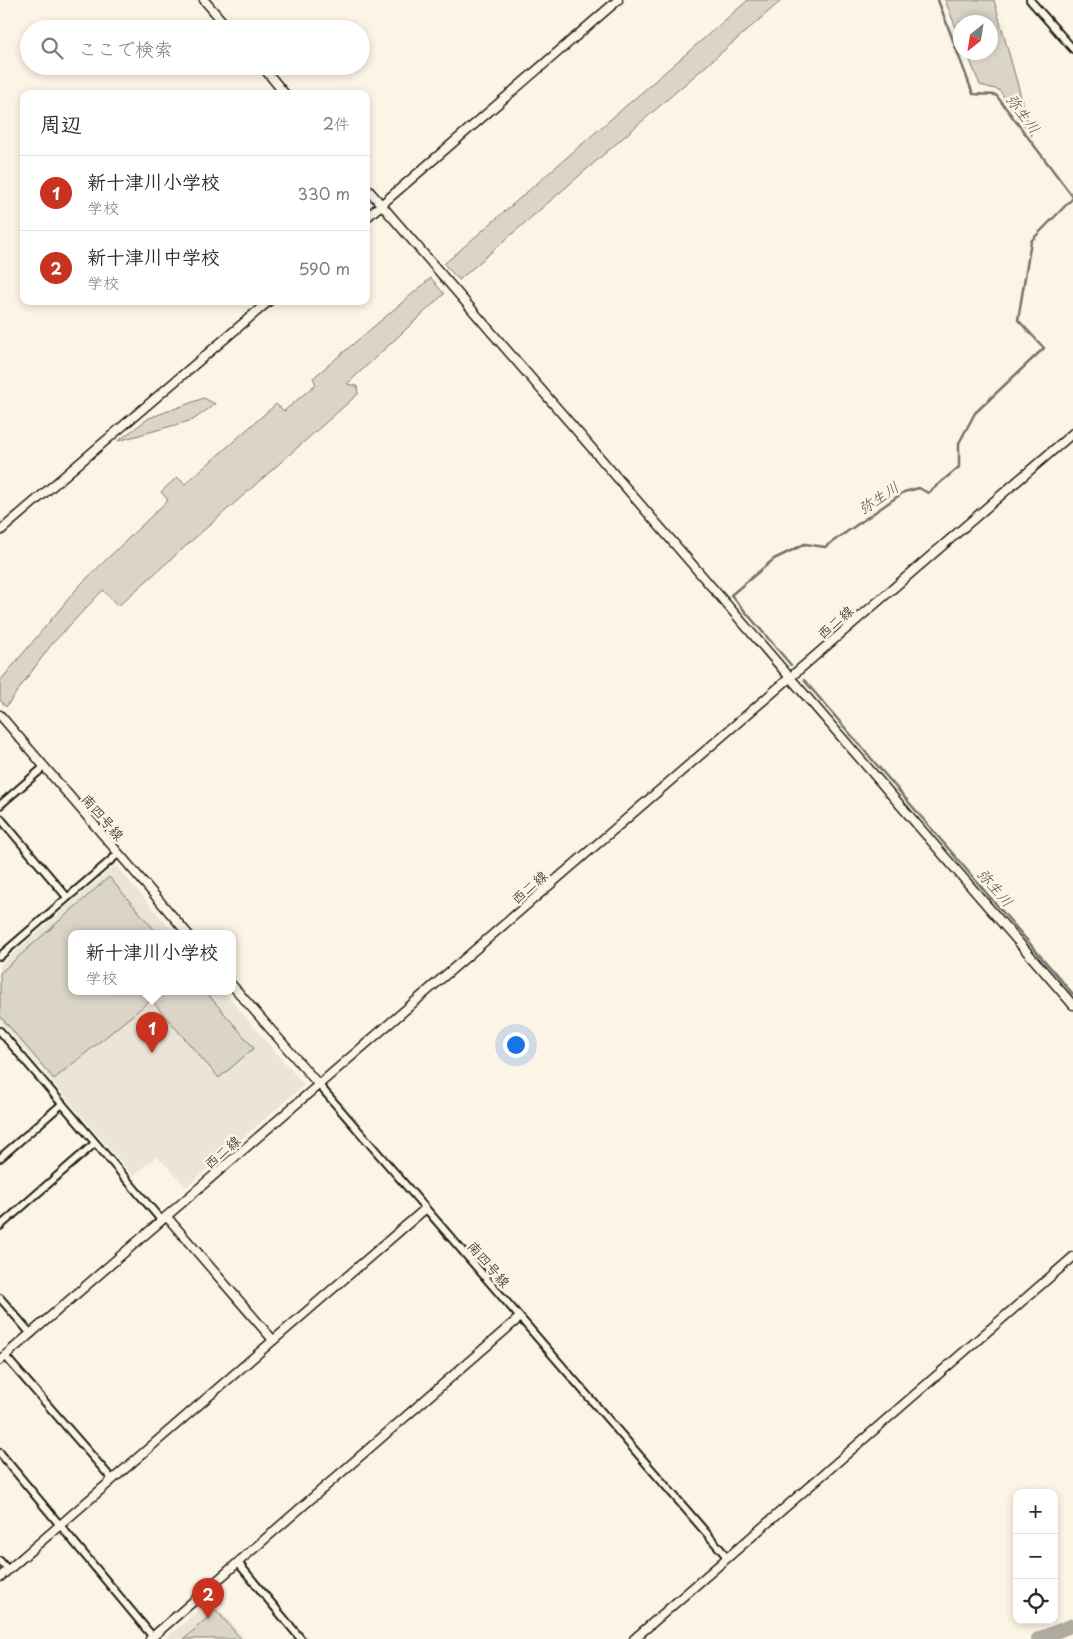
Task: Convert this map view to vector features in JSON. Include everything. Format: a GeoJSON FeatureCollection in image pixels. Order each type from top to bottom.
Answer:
{"type":"FeatureCollection","features":[{"type":"Feature","properties":{"kind":"street"},"geometry":{"type":"LineString","coordinates":[[204,0],[221,20]]}},
{"type":"Feature","properties":{"kind":"street"},"geometry":{"type":"LineString","coordinates":[[370,215],[618,0]]}},
{"type":"Feature","properties":{"kind":"street"},"geometry":{"type":"LineString","coordinates":[[1030,0],[1073,50]]}},
{"type":"Feature","properties":{"kind":"street"},"geometry":{"type":"LineString","coordinates":[[270,75],[283,90]]}},
{"type":"Feature","properties":{"kind":"street"},"geometry":{"type":"LineString","coordinates":[[370,192],[1073,1005]]}},
{"type":"Feature","properties":{"kind":"street"},"geometry":{"type":"LineString","coordinates":[[0,531],[264,305]]}},
{"type":"Feature","properties":{"kind":"street","name":"西二線"},"geometry":{"type":"LineString","coordinates":[[2,1358],[1073,433]]}},
{"type":"Feature","properties":{"kind":"street","name":"南四号線"},"geometry":{"type":"LineString","coordinates":[[0,715],[184,930]]}},
{"type":"Feature","properties":{"kind":"street"},"geometry":{"type":"LineString","coordinates":[[0,805],[44,767]]}},
{"type":"Feature","properties":{"kind":"street"},"geometry":{"type":"LineString","coordinates":[[0,818],[67,898]]}},
{"type":"Feature","properties":{"kind":"street"},"geometry":{"type":"LineString","coordinates":[[0,956],[118,854]]}},
{"type":"Feature","properties":{"kind":"street","name":"南四号線"},"geometry":{"type":"LineString","coordinates":[[236,990],[728,1558]]}},
{"type":"Feature","properties":{"kind":"street"},"geometry":{"type":"LineString","coordinates":[[0,1031],[95,1143],[273,1340]]}},
{"type":"Feature","properties":{"kind":"street"},"geometry":{"type":"LineString","coordinates":[[0,1158],[62,1104]]}},
{"type":"Feature","properties":{"kind":"street"},"geometry":{"type":"LineString","coordinates":[[0,1226],[95,1143]]}},
{"type":"Feature","properties":{"kind":"street"},"geometry":{"type":"LineString","coordinates":[[0,1577],[425,1209]]}},
{"type":"Feature","properties":{"kind":"street"},"geometry":{"type":"LineString","coordinates":[[634,1639],[1073,1257]]}},
{"type":"Feature","properties":{"kind":"street"},"geometry":{"type":"LineString","coordinates":[[0,1298],[31,1334]]}},
{"type":"Feature","properties":{"kind":"street"},"geometry":{"type":"LineString","coordinates":[[0,1453],[61,1524],[151,1638],[239,1564],[519,1318]]}},
{"type":"Feature","properties":{"kind":"street"},"geometry":{"type":"LineString","coordinates":[[2,1358],[112,1479]]}},
{"type":"Feature","properties":{"kind":"street"},"geometry":{"type":"LineString","coordinates":[[0,1561],[8,1570]]}},
{"type":"Feature","properties":{"kind":"street"},"geometry":{"type":"LineString","coordinates":[[239,1564],[301,1639]]}},
{"type":"Feature","properties":{"kind":"shaded area"},"geometry":{"type":"Polygon","coordinates":[[[748,0],[782,0],[459,280],[444,264],[748,0]]]}},
{"type":"Feature","properties":{"kind":"shaded area"},"geometry":{"type":"Polygon","coordinates":[[[945,0],[994,0],[1032,136],[999,90],[980,85],[970,60],[998,60],[998,15],[953,15],[953,20],[945,0]]]}},
{"type":"Feature","properties":{"kind":"shaded area"},"geometry":{"type":"Polygon","coordinates":[[[431,278],[444,294],[347,384],[357,386],[358,394],[118,606],[103,590],[51,645],[6,707],[0,700],[0,681],[80,585],[168,500],[161,492],[177,477],[185,484],[276,404],[284,411],[316,384],[313,378],[431,278]]]}},
{"type":"Feature","properties":{"kind":"shaded area"},"geometry":{"type":"Polygon","coordinates":[[[204,398],[215,404],[193,420],[118,441],[149,418],[204,398]]]}},
{"type":"Feature","properties":{"kind":"shaded area"},"geometry":{"type":"Polygon","coordinates":[[[114,866],[117,867],[172,930],[68,930],[68,995],[227,995],[304,1085],[186,1187],[157,1156],[133,1176],[0,1021],[0,965],[114,866]]]}},
{"type":"Feature","properties":{"kind":"shaded area"},"geometry":{"type":"Polygon","coordinates":[[[109,877],[155,930],[68,930],[68,995],[209,995],[254,1048],[219,1078],[151,1000],[54,1079],[0,1016],[0,973],[109,877]]]}},
{"type":"Feature","properties":{"kind":"shaded area"},"geometry":{"type":"Polygon","coordinates":[[[211,1600],[245,1639],[165,1639],[211,1600]]]}},
{"type":"Feature","properties":{"kind":"shaded area"},"geometry":{"type":"Polygon","coordinates":[[[216,1610],[241,1639],[184,1639],[216,1610]]]}},
{"type":"Feature","properties":{"kind":"waterway","name":"弥生川"},"geometry":{"type":"LineString","coordinates":[[938,0],[973,94],[996,95],[1073,197]]}},
{"type":"Feature","properties":{"kind":"waterway","name":"弥生川"},"geometry":{"type":"LineString","coordinates":[[791,665],[731,595],[774,559],[805,544],[825,547],[904,492],[919,488],[928,493],[959,467],[959,443],[975,413],[1044,348],[1018,320],[1031,241],[1073,198]]}},
{"type":"Feature","properties":{"kind":"waterway","name":"弥生川"},"geometry":{"type":"LineString","coordinates":[[804,680],[1073,994]]}},
{"type":"Feature","properties":{"kind":"waterway"},"geometry":{"type":"LineString","coordinates":[[1038,1639],[1073,1625]]}},
{"type":"Feature","properties":{"kind":"place","name":"新十津川小学校"},"geometry":{"type":"Point","coordinates":[152,1053]}},
{"type":"Feature","properties":{"kind":"place","name":"新十津川中学校"},"geometry":{"type":"Point","coordinates":[208,1619]}}]}
